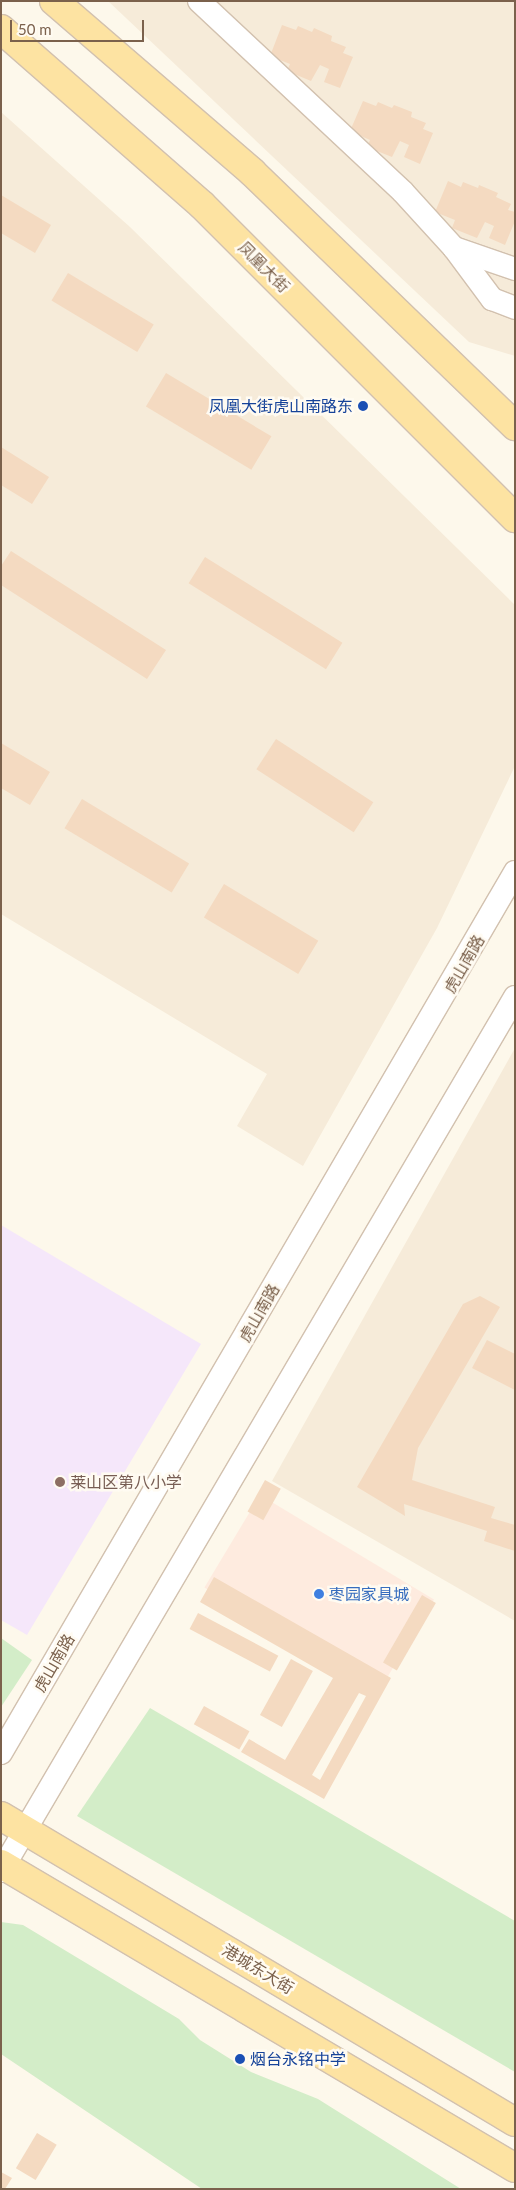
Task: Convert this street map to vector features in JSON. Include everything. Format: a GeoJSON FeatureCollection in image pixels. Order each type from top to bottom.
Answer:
{"type":"FeatureCollection","features":[{"type":"Feature","properties":{"kind":"main road"},"geometry":{"type":"LineString","coordinates":[[54,1],[252,172],[515,426]]}},
{"type":"Feature","properties":{"kind":"main road","name":"凤凰大街"},"geometry":{"type":"LineString","coordinates":[[1,29],[202,205],[515,518]]}},
{"type":"Feature","properties":{"kind":"main road","name":"港城东大街"},"geometry":{"type":"LineString","coordinates":[[1,1816],[515,2122]]}},
{"type":"Feature","properties":{"kind":"main road"},"geometry":{"type":"LineString","coordinates":[[3,1867],[515,2168]]}},
{"type":"Feature","properties":{"kind":"street"},"geometry":{"type":"LineString","coordinates":[[199,1],[403,192],[454,248],[492,299],[515,308]]}},
{"type":"Feature","properties":{"kind":"street"},"geometry":{"type":"LineString","coordinates":[[454,248],[515,269]]}},
{"type":"Feature","properties":{"kind":"street","name":"虎山南路"},"geometry":{"type":"LineString","coordinates":[[1,1753],[515,872]]}},
{"type":"Feature","properties":{"kind":"street"},"geometry":{"type":"LineString","coordinates":[[3,1867],[515,997]]}},
{"type":"Feature","properties":{"kind":"shaded area"},"geometry":{"type":"Polygon","coordinates":[[[108,1],[515,1],[515,356],[469,342],[108,1]]]}},
{"type":"Feature","properties":{"kind":"shaded area"},"geometry":{"type":"Polygon","coordinates":[[[1,112],[130,227],[515,605],[515,766],[437,928],[303,1166],[237,1126],[267,1074],[1,914],[1,112]]]}},
{"type":"Feature","properties":{"kind":"shaded area"},"geometry":{"type":"Polygon","coordinates":[[[515,1048],[515,1621],[272,1481],[515,1048]]]}},
{"type":"Feature","properties":{"kind":"shaded area","name":"莱山区第八小学"},"geometry":{"type":"Polygon","coordinates":[[[1,1225],[201,1344],[27,1635],[1,1620],[1,1225]]]}},
{"type":"Feature","properties":{"kind":"shaded area","name":"枣园家具城"},"geometry":{"type":"Polygon","coordinates":[[[260,1495],[434,1600],[378,1692],[204,1588],[260,1495]]]}},
{"type":"Feature","properties":{"kind":"green space"},"geometry":{"type":"Polygon","coordinates":[[[1,1638],[32,1660],[1,1707],[1,1638]]]}},
{"type":"Feature","properties":{"kind":"green space"},"geometry":{"type":"Polygon","coordinates":[[[150,1708],[515,1921],[515,2072],[77,1816],[150,1708]]]}},
{"type":"Feature","properties":{"kind":"green space"},"geometry":{"type":"Polygon","coordinates":[[[1,1922],[23,1925],[179,2019],[200,2040],[251,2072],[318,2099],[461,2189],[202,2189],[1,2054],[1,1922]]]}},
{"type":"Feature","properties":{"kind":"building"},"geometry":{"type":"Polygon","coordinates":[[[282,25],[296,30],[298,26],[312,32],[314,28],[332,36],[331,41],[346,47],[343,53],[353,57],[340,88],[324,82],[329,69],[320,65],[311,81],[287,71],[290,64],[270,56],[282,25]]]}},
{"type":"Feature","properties":{"kind":"building"},"geometry":{"type":"Polygon","coordinates":[[[363,101],[376,106],[378,102],[392,108],[394,105],[412,112],[411,117],[426,123],[423,129],[433,133],[420,164],[404,157],[409,145],[400,141],[392,157],[367,147],[370,140],[350,131],[363,101]]]}},
{"type":"Feature","properties":{"kind":"building"},"geometry":{"type":"Polygon","coordinates":[[[448,181],[461,187],[463,182],[478,188],[479,185],[498,193],[496,197],[511,204],[508,210],[515,212],[515,221],[505,245],[489,238],[494,226],[485,222],[477,238],[452,228],[455,220],[435,212],[448,181]]]}},
{"type":"Feature","properties":{"kind":"building"},"geometry":{"type":"Polygon","coordinates":[[[1,195],[51,225],[35,253],[1,233],[1,195]]]}},
{"type":"Feature","properties":{"kind":"building"},"geometry":{"type":"Polygon","coordinates":[[[68,273],[154,325],[137,352],[52,300],[68,273]]]}},
{"type":"Feature","properties":{"kind":"building"},"geometry":{"type":"Polygon","coordinates":[[[166,373],[271,436],[251,470],[146,406],[166,373]]]}},
{"type":"Feature","properties":{"kind":"building"},"geometry":{"type":"Polygon","coordinates":[[[1,447],[49,477],[32,504],[1,485],[1,447]]]}},
{"type":"Feature","properties":{"kind":"building"},"geometry":{"type":"Polygon","coordinates":[[[11,551],[166,650],[147,679],[1,585],[1,566],[11,551]]]}},
{"type":"Feature","properties":{"kind":"building"},"geometry":{"type":"Polygon","coordinates":[[[205,557],[342,643],[326,669],[189,583],[205,557]]]}},
{"type":"Feature","properties":{"kind":"building"},"geometry":{"type":"Polygon","coordinates":[[[276,739],[373,802],[354,832],[256,769],[276,739]]]}},
{"type":"Feature","properties":{"kind":"building"},"geometry":{"type":"Polygon","coordinates":[[[1,743],[50,772],[30,805],[1,788],[1,743]]]}},
{"type":"Feature","properties":{"kind":"building"},"geometry":{"type":"Polygon","coordinates":[[[82,799],[189,863],[172,893],[64,828],[82,799]]]}},
{"type":"Feature","properties":{"kind":"building"},"geometry":{"type":"Polygon","coordinates":[[[224,884],[318,941],[298,974],[204,917],[224,884]]]}},
{"type":"Feature","properties":{"kind":"building"},"geometry":{"type":"Polygon","coordinates":[[[480,1296],[500,1307],[418,1448],[412,1480],[495,1507],[491,1518],[515,1525],[515,1551],[484,1541],[487,1531],[404,1504],[405,1516],[357,1487],[463,1304],[480,1296]]]}},
{"type":"Feature","properties":{"kind":"building"},"geometry":{"type":"Polygon","coordinates":[[[487,1340],[515,1354],[515,1390],[472,1368],[487,1340]]]}},
{"type":"Feature","properties":{"kind":"building"},"geometry":{"type":"Polygon","coordinates":[[[265,1480],[281,1489],[263,1520],[248,1511],[265,1480]]]}},
{"type":"Feature","properties":{"kind":"building"},"geometry":{"type":"Polygon","coordinates":[[[214,1577],[391,1678],[324,1799],[241,1752],[249,1739],[285,1760],[333,1678],[200,1602],[214,1577]],[[359,1693],[312,1775],[320,1780],[366,1696],[359,1693]]]}},
{"type":"Feature","properties":{"kind":"building"},"geometry":{"type":"Polygon","coordinates":[[[422,1595],[436,1603],[397,1671],[383,1663],[422,1595]]]}},
{"type":"Feature","properties":{"kind":"building"},"geometry":{"type":"Polygon","coordinates":[[[198,1613],[278,1656],[270,1672],[190,1629],[198,1613]]]}},
{"type":"Feature","properties":{"kind":"building"},"geometry":{"type":"Polygon","coordinates":[[[291,1659],[313,1671],[282,1727],[260,1715],[291,1659]]]}},
{"type":"Feature","properties":{"kind":"building"},"geometry":{"type":"Polygon","coordinates":[[[204,1706],[249,1731],[239,1750],[194,1724],[204,1706]]]}},
{"type":"Feature","properties":{"kind":"building"},"geometry":{"type":"Polygon","coordinates":[[[37,2133],[57,2145],[36,2180],[16,2168],[37,2133]]]}},
{"type":"Feature","properties":{"kind":"building"},"geometry":{"type":"Polygon","coordinates":[[[1,2172],[12,2178],[5,2189],[1,2189],[1,2172]]]}},
{"type":"Feature","properties":{"kind":"place","name":"凤凰大街虎山南路东"},"geometry":{"type":"Point","coordinates":[363,406]}},
{"type":"Feature","properties":{"kind":"place","name":"莱山区第八小学"},"geometry":{"type":"Point","coordinates":[60,1482]}},
{"type":"Feature","properties":{"kind":"place","name":"枣园家具城"},"geometry":{"type":"Point","coordinates":[319,1594]}},
{"type":"Feature","properties":{"kind":"place","name":"烟台永铭中学"},"geometry":{"type":"Point","coordinates":[240,2059]}}]}
